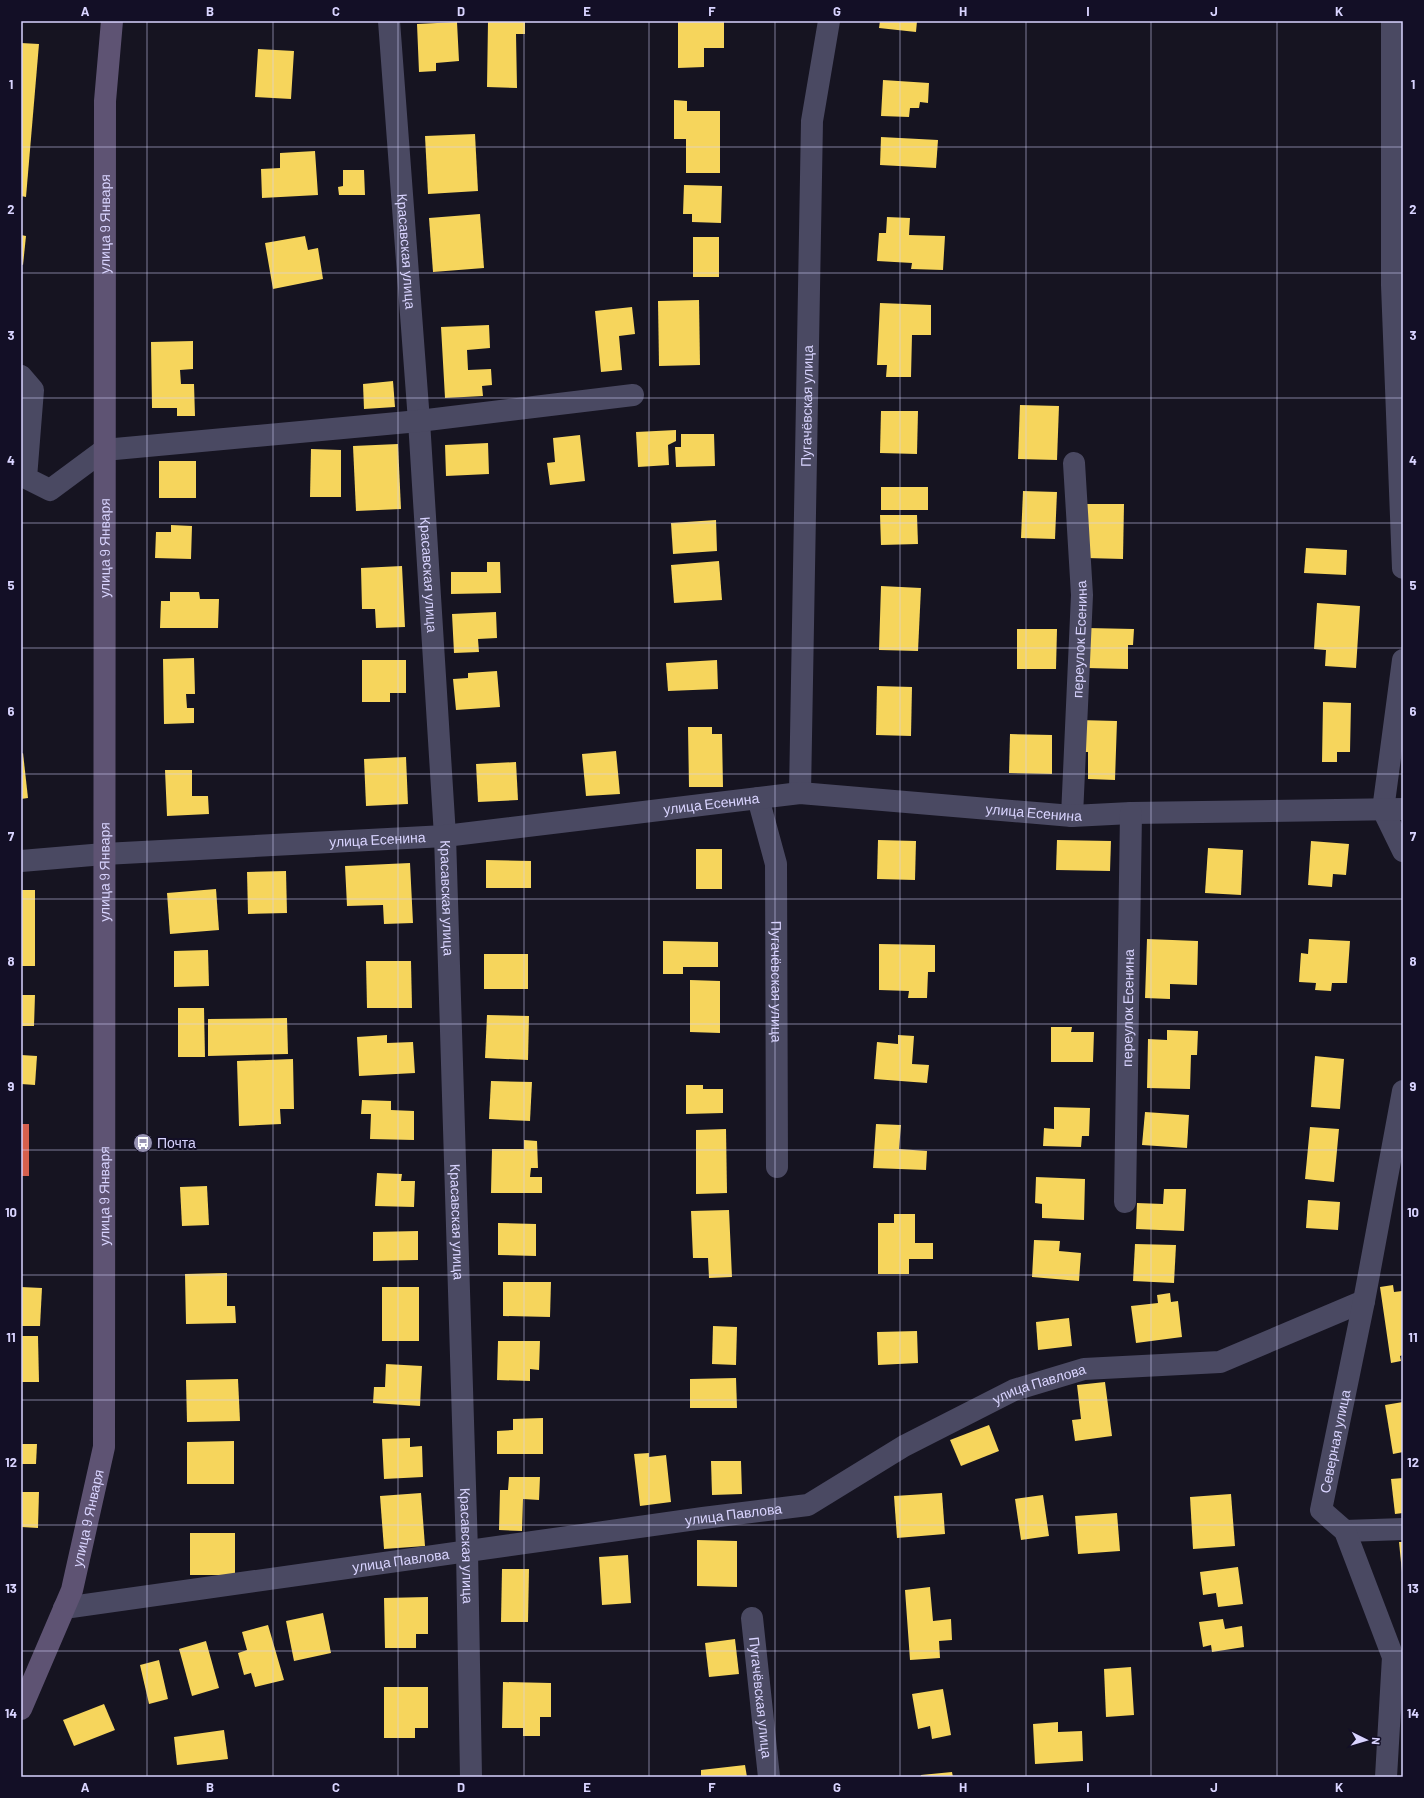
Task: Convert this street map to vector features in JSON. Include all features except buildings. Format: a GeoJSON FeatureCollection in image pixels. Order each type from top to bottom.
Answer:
{"type":"FeatureCollection","features":[{"type":"Feature","properties":{"kind":"main road","name":"улица 9 Января"},"geometry":{"type":"LineString","coordinates":[[21,1709],[72,1590],[104,1447],[105,101],[116,21]]}},
{"type":"Feature","properties":{"kind":"street","name":"Красавская улица"},"geometry":{"type":"LineString","coordinates":[[389,21],[419,421],[446,836],[467,1551],[471,1777]]}},
{"type":"Feature","properties":{"kind":"street","name":"Пугачёвская улица"},"geometry":{"type":"LineString","coordinates":[[800,793],[812,121],[829,21]]}},
{"type":"Feature","properties":{"kind":"street"},"geometry":{"type":"LineString","coordinates":[[1392,21],[1392,285],[1403,568]]}},
{"type":"Feature","properties":{"kind":"street"},"geometry":{"type":"LineString","coordinates":[[21,376],[33,390],[26,478],[50,490],[104,450],[419,421],[633,395]]}},
{"type":"Feature","properties":{"kind":"street","name":"переулок Есенина"},"geometry":{"type":"LineString","coordinates":[[1072,816],[1082,595],[1074,463]]}},
{"type":"Feature","properties":{"kind":"street"},"geometry":{"type":"LineString","coordinates":[[1403,660],[1393,809],[1403,851]]}},
{"type":"Feature","properties":{"kind":"street","name":"улица Есенина"},"geometry":{"type":"LineString","coordinates":[[21,861],[104,854],[446,836],[800,793],[1072,816],[1131,813],[1393,809]]}},
{"type":"Feature","properties":{"kind":"street","name":"Пугачёвская улица"},"geometry":{"type":"LineString","coordinates":[[758,798],[776,864],[777,1167]]}},
{"type":"Feature","properties":{"kind":"street","name":"переулок Есенина"},"geometry":{"type":"LineString","coordinates":[[1125,1202],[1131,813]]}},
{"type":"Feature","properties":{"kind":"street","name":"Северная улица"},"geometry":{"type":"LineString","coordinates":[[1386,1777],[1393,1657],[1345,1531],[1321,1510],[1364,1301],[1403,1091]]}},
{"type":"Feature","properties":{"kind":"street","name":"улица Павлова"},"geometry":{"type":"LineString","coordinates":[[64,1608],[703,1518],[808,1505],[904,1446],[1014,1390],[1084,1369],[1220,1362],[1364,1301]]}},
{"type":"Feature","properties":{"kind":"street"},"geometry":{"type":"LineString","coordinates":[[1345,1531],[1403,1529]]}},
{"type":"Feature","properties":{"kind":"street","name":"Пугачёвская улица"},"geometry":{"type":"LineString","coordinates":[[752,1618],[769,1777]]}},
{"type":"Feature","properties":{"kind":"place","name":"Почта"},"geometry":{"type":"Point","coordinates":[143,1143]}}]}
